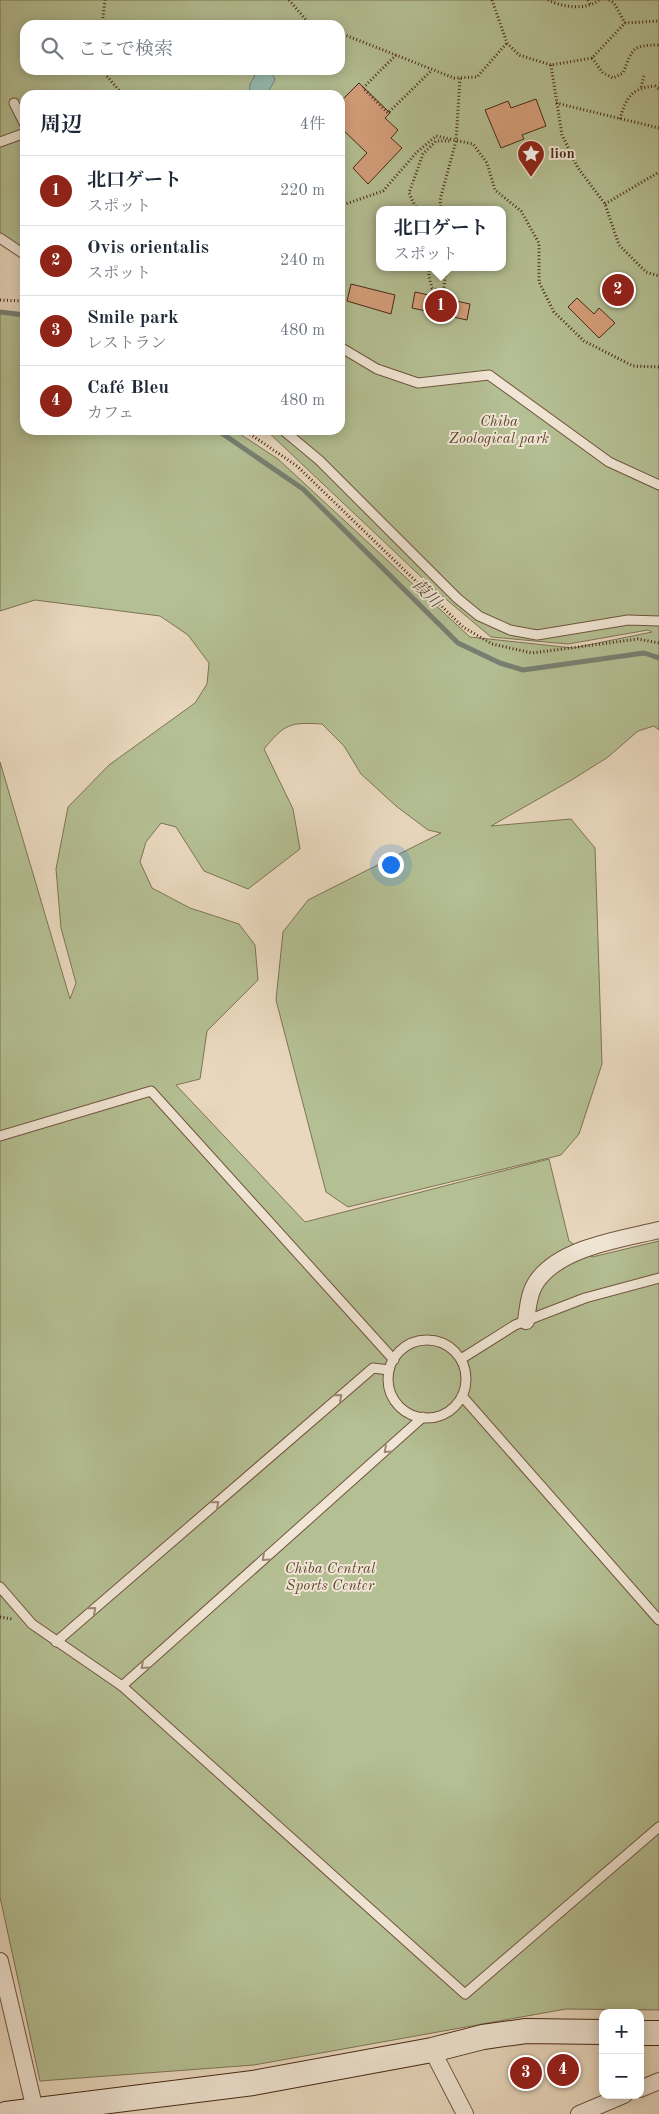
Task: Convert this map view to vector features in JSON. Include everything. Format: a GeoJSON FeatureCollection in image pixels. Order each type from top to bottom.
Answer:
{"type":"FeatureCollection","features":[{"type":"Feature","properties":{"kind":"street"},"geometry":{"type":"LineString","coordinates":[[526,1321],[531,1294],[538,1280],[556,1263],[587,1248],[659,1230]]}},
{"type":"Feature","properties":{"kind":"street"},"geometry":{"type":"LineString","coordinates":[[0,1961],[34,2110]]}},
{"type":"Feature","properties":{"kind":"street"},"geometry":{"type":"LineString","coordinates":[[6,2114],[253,2083],[432,2050],[483,2037],[526,2031],[599,2032]]}},
{"type":"Feature","properties":{"kind":"street"},"geometry":{"type":"LineString","coordinates":[[644,2033],[659,2033]]}},
{"type":"Feature","properties":{"kind":"street"},"geometry":{"type":"LineString","coordinates":[[432,2050],[465,2114]]}},
{"type":"Feature","properties":{"kind":"street"},"geometry":{"type":"LineString","coordinates":[[644,2087],[659,2081]]}},
{"type":"Feature","properties":{"kind":"street"},"geometry":{"type":"LineString","coordinates":[[580,2114],[615,2099]]}},
{"type":"Feature","properties":{"kind":"lane"},"geometry":{"type":"LineString","coordinates":[[14,102],[20,115]]}},
{"type":"Feature","properties":{"kind":"lane"},"geometry":{"type":"LineString","coordinates":[[0,142],[20,135]]}},
{"type":"Feature","properties":{"kind":"lane"},"geometry":{"type":"LineString","coordinates":[[0,238],[20,252]]}},
{"type":"Feature","properties":{"kind":"lane"},"geometry":{"type":"LineString","coordinates":[[345,350],[377,369],[418,382],[488,375],[610,462],[659,485]]}},
{"type":"Feature","properties":{"kind":"lane"},"geometry":{"type":"LineString","coordinates":[[289,435],[319,460],[457,598],[479,616],[510,630],[537,635],[628,620],[659,621]]}},
{"type":"Feature","properties":{"kind":"lane"},"geometry":{"type":"LineString","coordinates":[[0,1136],[151,1091],[394,1360]]}},
{"type":"Feature","properties":{"kind":"lane"},"geometry":{"type":"LineString","coordinates":[[461,1359],[515,1325],[585,1298],[659,1278]]}},
{"type":"Feature","properties":{"kind":"lane"},"geometry":{"type":"LineString","coordinates":[[434,1340],[452,1349],[461,1359],[466,1381],[458,1403],[448,1412],[429,1418],[423,1418],[406,1412],[396,1403],[389,1390],[389,1370],[394,1360],[396,1354],[416,1341],[434,1340]]}},
{"type":"Feature","properties":{"kind":"lane"},"geometry":{"type":"LineString","coordinates":[[56,1642],[373,1368],[389,1370]]}},
{"type":"Feature","properties":{"kind":"lane"},"geometry":{"type":"LineString","coordinates":[[462,1396],[659,1620]]}},
{"type":"Feature","properties":{"kind":"lane"},"geometry":{"type":"LineString","coordinates":[[122,1686],[423,1418]]}},
{"type":"Feature","properties":{"kind":"lane"},"geometry":{"type":"LineString","coordinates":[[0,1587],[32,1624],[122,1686],[465,1994],[659,1827]]}},
{"type":"Feature","properties":{"kind":"path"},"geometry":{"type":"LineString","coordinates":[[103,20],[106,0]]}},
{"type":"Feature","properties":{"kind":"path"},"geometry":{"type":"LineString","coordinates":[[289,0],[306,20]]}},
{"type":"Feature","properties":{"kind":"path"},"geometry":{"type":"LineString","coordinates":[[492,0],[507,43],[519,55],[551,65],[592,58],[625,24],[659,21]]}},
{"type":"Feature","properties":{"kind":"path"},"geometry":{"type":"LineString","coordinates":[[548,0],[581,8],[591,6],[599,0]]}},
{"type":"Feature","properties":{"kind":"path"},"geometry":{"type":"LineString","coordinates":[[588,0],[591,6]]}},
{"type":"Feature","properties":{"kind":"path"},"geometry":{"type":"LineString","coordinates":[[609,0],[614,3],[625,24]]}},
{"type":"Feature","properties":{"kind":"path"},"geometry":{"type":"LineString","coordinates":[[345,35],[454,78],[477,77],[507,43]]}},
{"type":"Feature","properties":{"kind":"path"},"geometry":{"type":"LineString","coordinates":[[592,58],[603,73],[614,78],[623,73],[632,51],[641,45],[659,45]]}},
{"type":"Feature","properties":{"kind":"path"},"geometry":{"type":"LineString","coordinates":[[396,55],[363,88],[388,113],[432,70]]}},
{"type":"Feature","properties":{"kind":"path"},"geometry":{"type":"LineString","coordinates":[[551,65],[562,135],[578,168],[604,204],[619,245],[646,272],[659,276]]}},
{"type":"Feature","properties":{"kind":"path"},"geometry":{"type":"LineString","coordinates":[[105,75],[118,90]]}},
{"type":"Feature","properties":{"kind":"path"},"geometry":{"type":"LineString","coordinates":[[641,87],[644,76]]}},
{"type":"Feature","properties":{"kind":"path"},"geometry":{"type":"LineString","coordinates":[[441,206],[440,200],[456,141],[460,78]]}},
{"type":"Feature","properties":{"kind":"path"},"geometry":{"type":"LineString","coordinates":[[620,119],[627,98],[641,87],[655,86],[659,83]]}},
{"type":"Feature","properties":{"kind":"path"},"geometry":{"type":"LineString","coordinates":[[655,86],[659,89]]}},
{"type":"Feature","properties":{"kind":"path"},"geometry":{"type":"LineString","coordinates":[[556,103],[659,128]]}},
{"type":"Feature","properties":{"kind":"path"},"geometry":{"type":"LineString","coordinates":[[345,204],[383,191],[417,152],[436,136],[473,144],[487,163],[495,190],[521,212],[539,242],[539,282],[554,312],[584,341],[633,366],[659,367]]}},
{"type":"Feature","properties":{"kind":"path"},"geometry":{"type":"LineString","coordinates":[[415,206],[410,194],[423,154],[436,141],[456,141]]}},
{"type":"Feature","properties":{"kind":"path"},"geometry":{"type":"LineString","coordinates":[[604,204],[659,172]]}},
{"type":"Feature","properties":{"kind":"path"},"geometry":{"type":"LineString","coordinates":[[429,271],[432,288],[444,294]]}},
{"type":"Feature","properties":{"kind":"path"},"geometry":{"type":"LineString","coordinates":[[443,298],[446,271]]}},
{"type":"Feature","properties":{"kind":"path"},"geometry":{"type":"LineString","coordinates":[[0,300],[20,300]]}},
{"type":"Feature","properties":{"kind":"green space"},"geometry":{"type":"Polygon","coordinates":[[[0,0],[659,0],[659,730],[654,726],[638,731],[608,757],[491,826],[571,819],[595,848],[602,1064],[579,1134],[561,1155],[348,1207],[326,1192],[276,1000],[283,932],[308,900],[441,833],[428,830],[396,806],[361,774],[344,746],[322,724],[295,724],[288,726],[277,734],[264,749],[293,809],[300,849],[248,889],[204,871],[176,827],[161,823],[146,842],[140,862],[152,888],[190,908],[239,924],[255,945],[258,980],[207,1031],[200,1079],[176,1085],[305,1222],[549,1159],[569,1241],[592,1257],[659,1241],[659,2010],[566,2009],[254,2065],[40,2081],[0,1897],[0,762],[70,999],[76,983],[61,928],[56,869],[68,807],[109,765],[195,703],[207,684],[209,663],[188,635],[160,616],[35,600],[0,611],[0,312],[20,314],[20,435],[242,435],[278,459],[470,637],[573,648],[652,632],[648,630],[568,644],[491,637],[434,589],[271,435],[345,435],[345,90],[20,90],[20,254],[0,236],[0,0]]]}},
{"type":"Feature","properties":{"kind":"water"},"geometry":{"type":"Polygon","coordinates":[[[255,75],[273,75],[275,80],[269,90],[249,90],[250,84],[255,75]]]}},
{"type":"Feature","properties":{"kind":"building"},"geometry":{"type":"Polygon","coordinates":[[[359,83],[390,113],[385,118],[398,130],[391,138],[402,148],[368,184],[353,168],[367,153],[345,132],[345,97],[359,83]]]}},
{"type":"Feature","properties":{"kind":"building"},"geometry":{"type":"Polygon","coordinates":[[[536,99],[546,126],[522,135],[524,139],[501,148],[485,110],[508,101],[511,108],[536,99]]]}},
{"type":"Feature","properties":{"kind":"building"},"geometry":{"type":"Polygon","coordinates":[[[351,284],[395,295],[391,314],[347,301],[351,284]]]}},
{"type":"Feature","properties":{"kind":"building"},"geometry":{"type":"Polygon","coordinates":[[[415,292],[470,304],[467,320],[412,308],[415,292]]]}},
{"type":"Feature","properties":{"kind":"building"},"geometry":{"type":"Polygon","coordinates":[[[577,298],[594,314],[599,308],[615,323],[599,338],[568,307],[577,298]]]}},
{"type":"Feature","properties":{"kind":"waterway","name":"葭川"},"geometry":{"type":"LineString","coordinates":[[0,312],[20,314]]}},
{"type":"Feature","properties":{"kind":"waterway","name":"葭川"},"geometry":{"type":"LineString","coordinates":[[224,435],[303,489],[458,643],[500,663],[523,670],[644,653],[659,658]]}},
{"type":"Feature","properties":{"kind":"place","name":"lion"},"geometry":{"type":"Point","coordinates":[531,178]}},
{"type":"Feature","properties":{"kind":"place","name":"Ovis orientalis"},"geometry":{"type":"Point","coordinates":[618,290]}},
{"type":"Feature","properties":{"kind":"place","name":"北口ゲート"},"geometry":{"type":"Point","coordinates":[441,306]}},
{"type":"Feature","properties":{"kind":"place","name":"Café Bleu"},"geometry":{"type":"Point","coordinates":[563,2070]}},
{"type":"Feature","properties":{"kind":"place","name":"Smile park"},"geometry":{"type":"Point","coordinates":[526,2073]}},
{"type":"Feature","properties":{"kind":"park label","name":"Chiba Zoological park"},"geometry":{"type":"Point","coordinates":[499,430]}},
{"type":"Feature","properties":{"kind":"park label","name":"Chiba Central Sports Center"},"geometry":{"type":"Point","coordinates":[330,1578]}}]}
